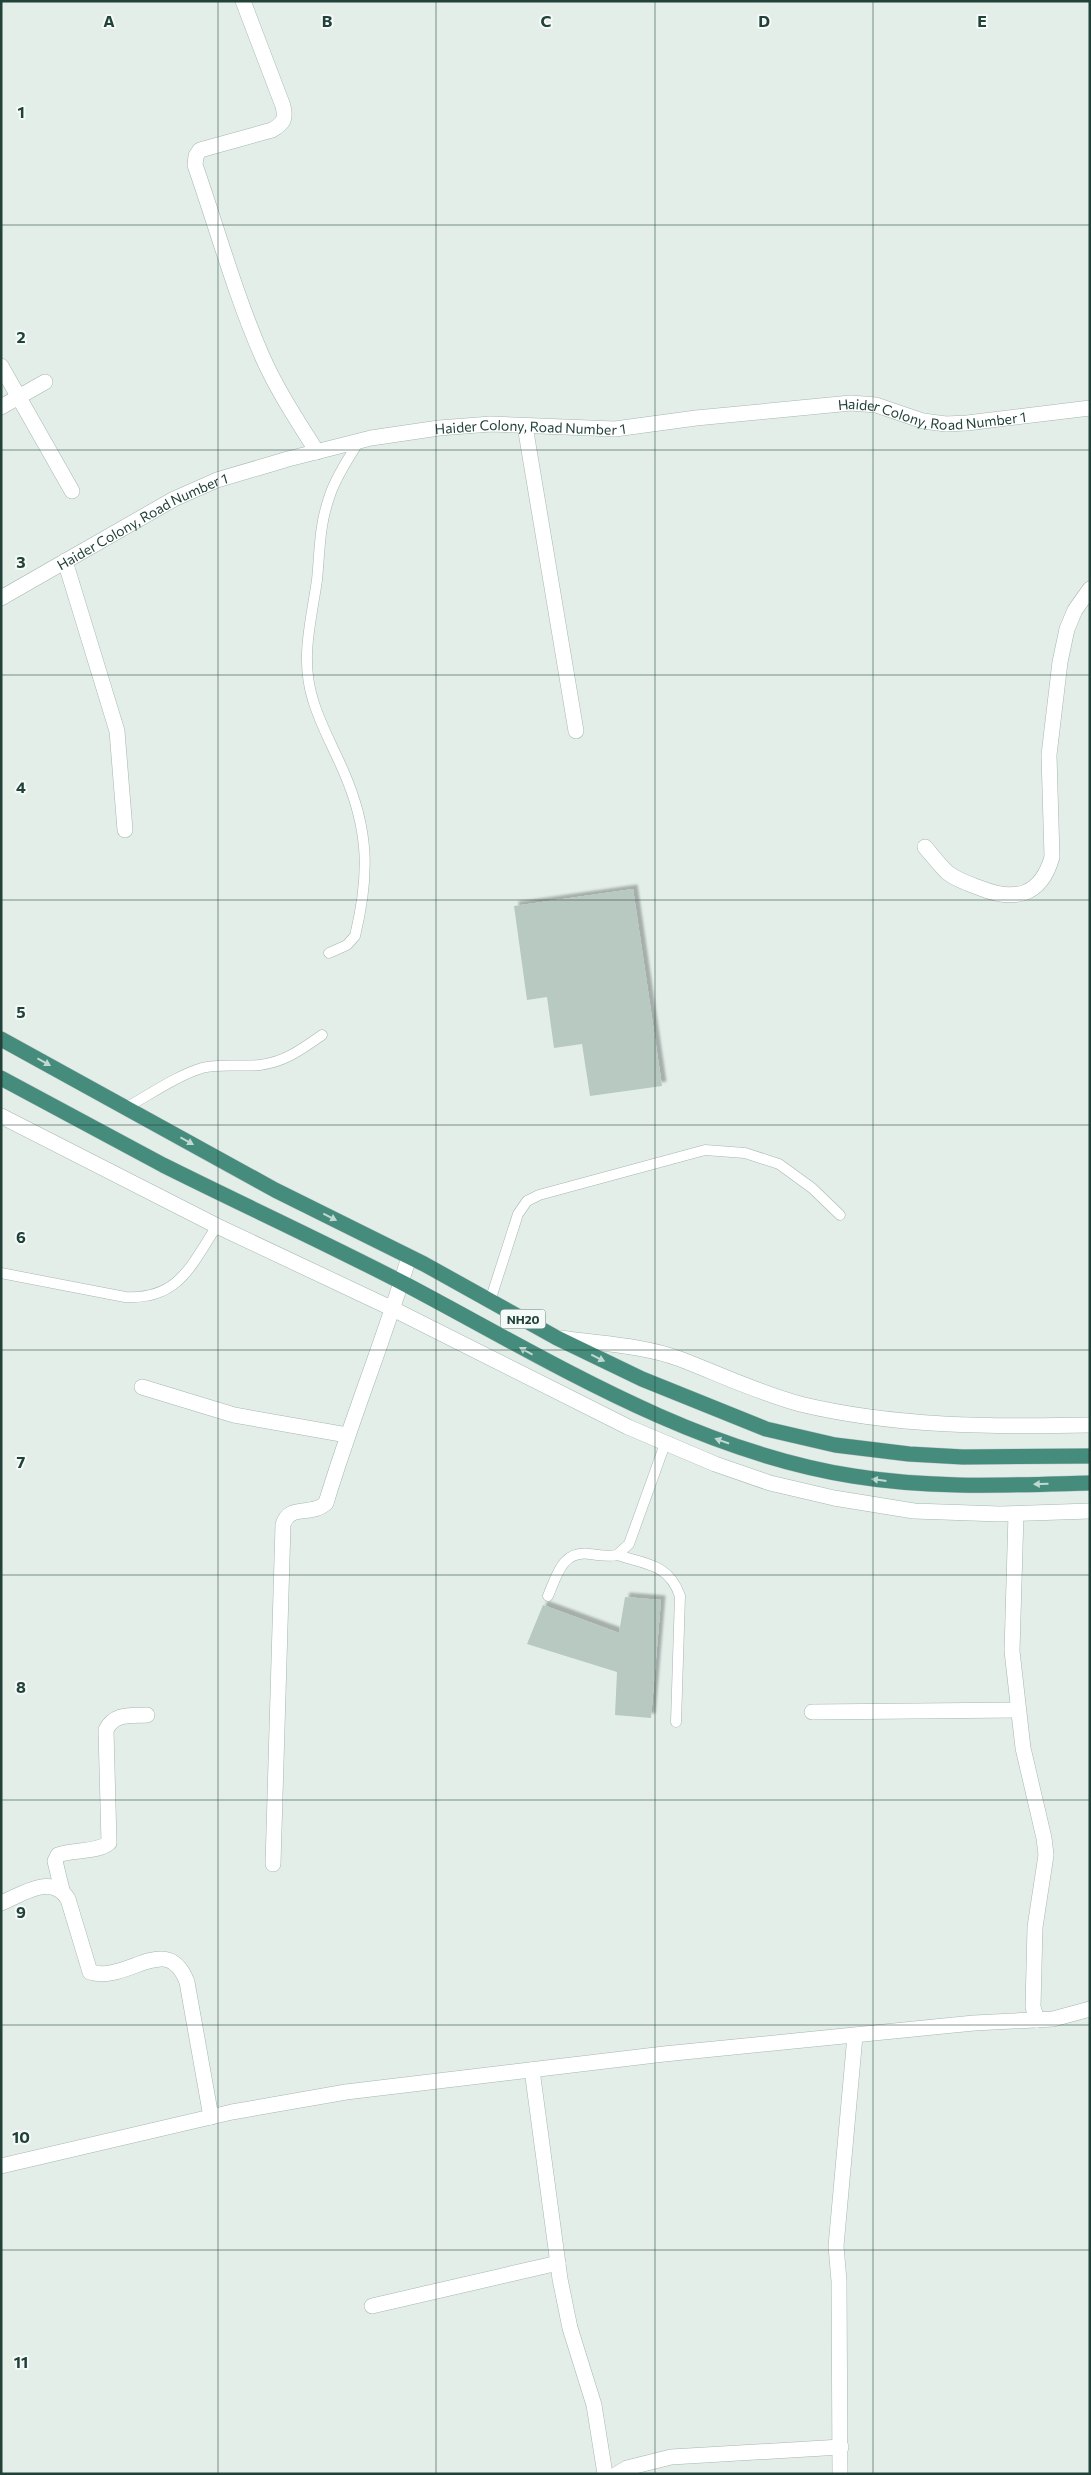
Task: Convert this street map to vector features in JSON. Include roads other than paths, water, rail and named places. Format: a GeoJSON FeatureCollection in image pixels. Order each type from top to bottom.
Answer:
{"type":"FeatureCollection","features":[{"type":"Feature","properties":{"kind":"highway","name":"NH20"},"geometry":{"type":"LineString","coordinates":[[1,1039],[275,1190],[409,1257],[557,1338],[642,1379],[774,1431],[835,1444],[909,1454],[962,1457],[1090,1456]]}},
{"type":"Feature","properties":{"kind":"highway","name":"NH20"},"geometry":{"type":"LineString","coordinates":[[1,1078],[164,1165],[402,1282],[534,1355],[692,1430],[759,1454],[851,1476],[917,1484],[972,1486],[1090,1483]]}},
{"type":"Feature","properties":{"kind":"street"},"geometry":{"type":"LineString","coordinates":[[244,1],[284,106],[286,117],[282,125],[272,130],[200,150],[196,156],[195,165],[236,288],[262,356],[285,401],[317,452]]}},
{"type":"Feature","properties":{"kind":"street"},"geometry":{"type":"LineString","coordinates":[[1,366],[20,396],[72,491]]}},
{"type":"Feature","properties":{"kind":"street"},"geometry":{"type":"LineString","coordinates":[[1,407],[45,382]]}},
{"type":"Feature","properties":{"kind":"street","name":"Haider Colony, Road Number 1"},"geometry":{"type":"LineString","coordinates":[[1,598],[174,499],[217,480],[359,441],[439,428],[491,424],[615,429],[696,418],[851,403],[876,405],[923,421],[946,424],[1090,408]]}},
{"type":"Feature","properties":{"kind":"street"},"geometry":{"type":"LineString","coordinates":[[524,426],[576,731]]}},
{"type":"Feature","properties":{"kind":"street"},"geometry":{"type":"LineString","coordinates":[[65,561],[117,731],[126,830]]}},
{"type":"Feature","properties":{"kind":"street"},"geometry":{"type":"LineString","coordinates":[[924,847],[948,873],[966,883],[1000,896],[1018,896],[1029,891],[1048,870],[1052,857],[1049,755],[1060,662],[1066,629],[1075,610],[1090,589]]}},
{"type":"Feature","properties":{"kind":"street"},"geometry":{"type":"LineString","coordinates":[[1,1116],[217,1226],[394,1309],[665,1444],[770,1483],[834,1498],[914,1511],[1016,1514],[1090,1511]]}},
{"type":"Feature","properties":{"kind":"street"},"geometry":{"type":"LineString","coordinates":[[273,1864],[283,1525],[293,1512],[317,1510],[326,1503],[347,1435],[394,1309],[409,1257]]}},
{"type":"Feature","properties":{"kind":"street"},"geometry":{"type":"LineString","coordinates":[[557,1338],[647,1350],[679,1359],[714,1374],[799,1404],[866,1416],[915,1423],[1028,1426],[1090,1425]]}},
{"type":"Feature","properties":{"kind":"street"},"geometry":{"type":"LineString","coordinates":[[142,1386],[234,1415],[347,1435]]}},
{"type":"Feature","properties":{"kind":"street"},"geometry":{"type":"LineString","coordinates":[[1016,1514],[1012,1651],[1023,1748],[1044,1838],[1046,1855],[1035,1927],[1034,2007],[1037,2020]]}},
{"type":"Feature","properties":{"kind":"street"},"geometry":{"type":"LineString","coordinates":[[812,1712],[1018,1710]]}},
{"type":"Feature","properties":{"kind":"street"},"geometry":{"type":"LineString","coordinates":[[147,1715],[119,1716],[109,1723],[106,1730],[109,1843],[103,1848],[66,1852],[58,1855],[55,1861],[62,1890],[68,1899],[90,1972],[99,1975],[110,1973],[165,1958],[175,1962],[182,1970],[187,1982],[211,2117]]}},
{"type":"Feature","properties":{"kind":"street"},"geometry":{"type":"LineString","coordinates":[[1,1903],[39,1887],[52,1886],[62,1890]]}},
{"type":"Feature","properties":{"kind":"street"},"geometry":{"type":"LineString","coordinates":[[1,2166],[211,2117],[317,2096],[674,2053],[974,2023],[1053,2019],[1090,2009]]}},
{"type":"Feature","properties":{"kind":"street"},"geometry":{"type":"LineString","coordinates":[[840,2474],[836,2246],[856,2036]]}},
{"type":"Feature","properties":{"kind":"street"},"geometry":{"type":"LineString","coordinates":[[532,2070],[558,2263],[570,2328],[594,2405],[605,2474]]}},
{"type":"Feature","properties":{"kind":"street"},"geometry":{"type":"LineString","coordinates":[[372,2306],[558,2263]]}},
{"type":"Feature","properties":{"kind":"street"},"geometry":{"type":"LineString","coordinates":[[617,2474],[649,2462],[679,2456],[841,2447]]}},
{"type":"Feature","properties":{"kind":"lane"},"geometry":{"type":"LineString","coordinates":[[329,953],[347,945],[355,936],[366,866],[366,847],[356,802],[312,700],[305,655],[317,578],[318,541],[323,515],[331,492],[359,441]]}},
{"type":"Feature","properties":{"kind":"lane"},"geometry":{"type":"LineString","coordinates":[[127,1107],[201,1069],[215,1065],[259,1065],[276,1062],[297,1053],[322,1035]]}},
{"type":"Feature","properties":{"kind":"lane"},"geometry":{"type":"LineString","coordinates":[[490,1301],[514,1225],[527,1201],[540,1195],[705,1150],[745,1153],[779,1164],[812,1188],[840,1215]]}},
{"type":"Feature","properties":{"kind":"lane"},"geometry":{"type":"LineString","coordinates":[[1,1273],[125,1297],[144,1298],[174,1285],[186,1272],[217,1226]]}},
{"type":"Feature","properties":{"kind":"lane"},"geometry":{"type":"LineString","coordinates":[[617,1556],[629,1544],[665,1444]]}},
{"type":"Feature","properties":{"kind":"lane"},"geometry":{"type":"LineString","coordinates":[[548,1596],[563,1561],[581,1552],[617,1556],[656,1566],[667,1572],[675,1582],[680,1596],[676,1722]]}}]}
